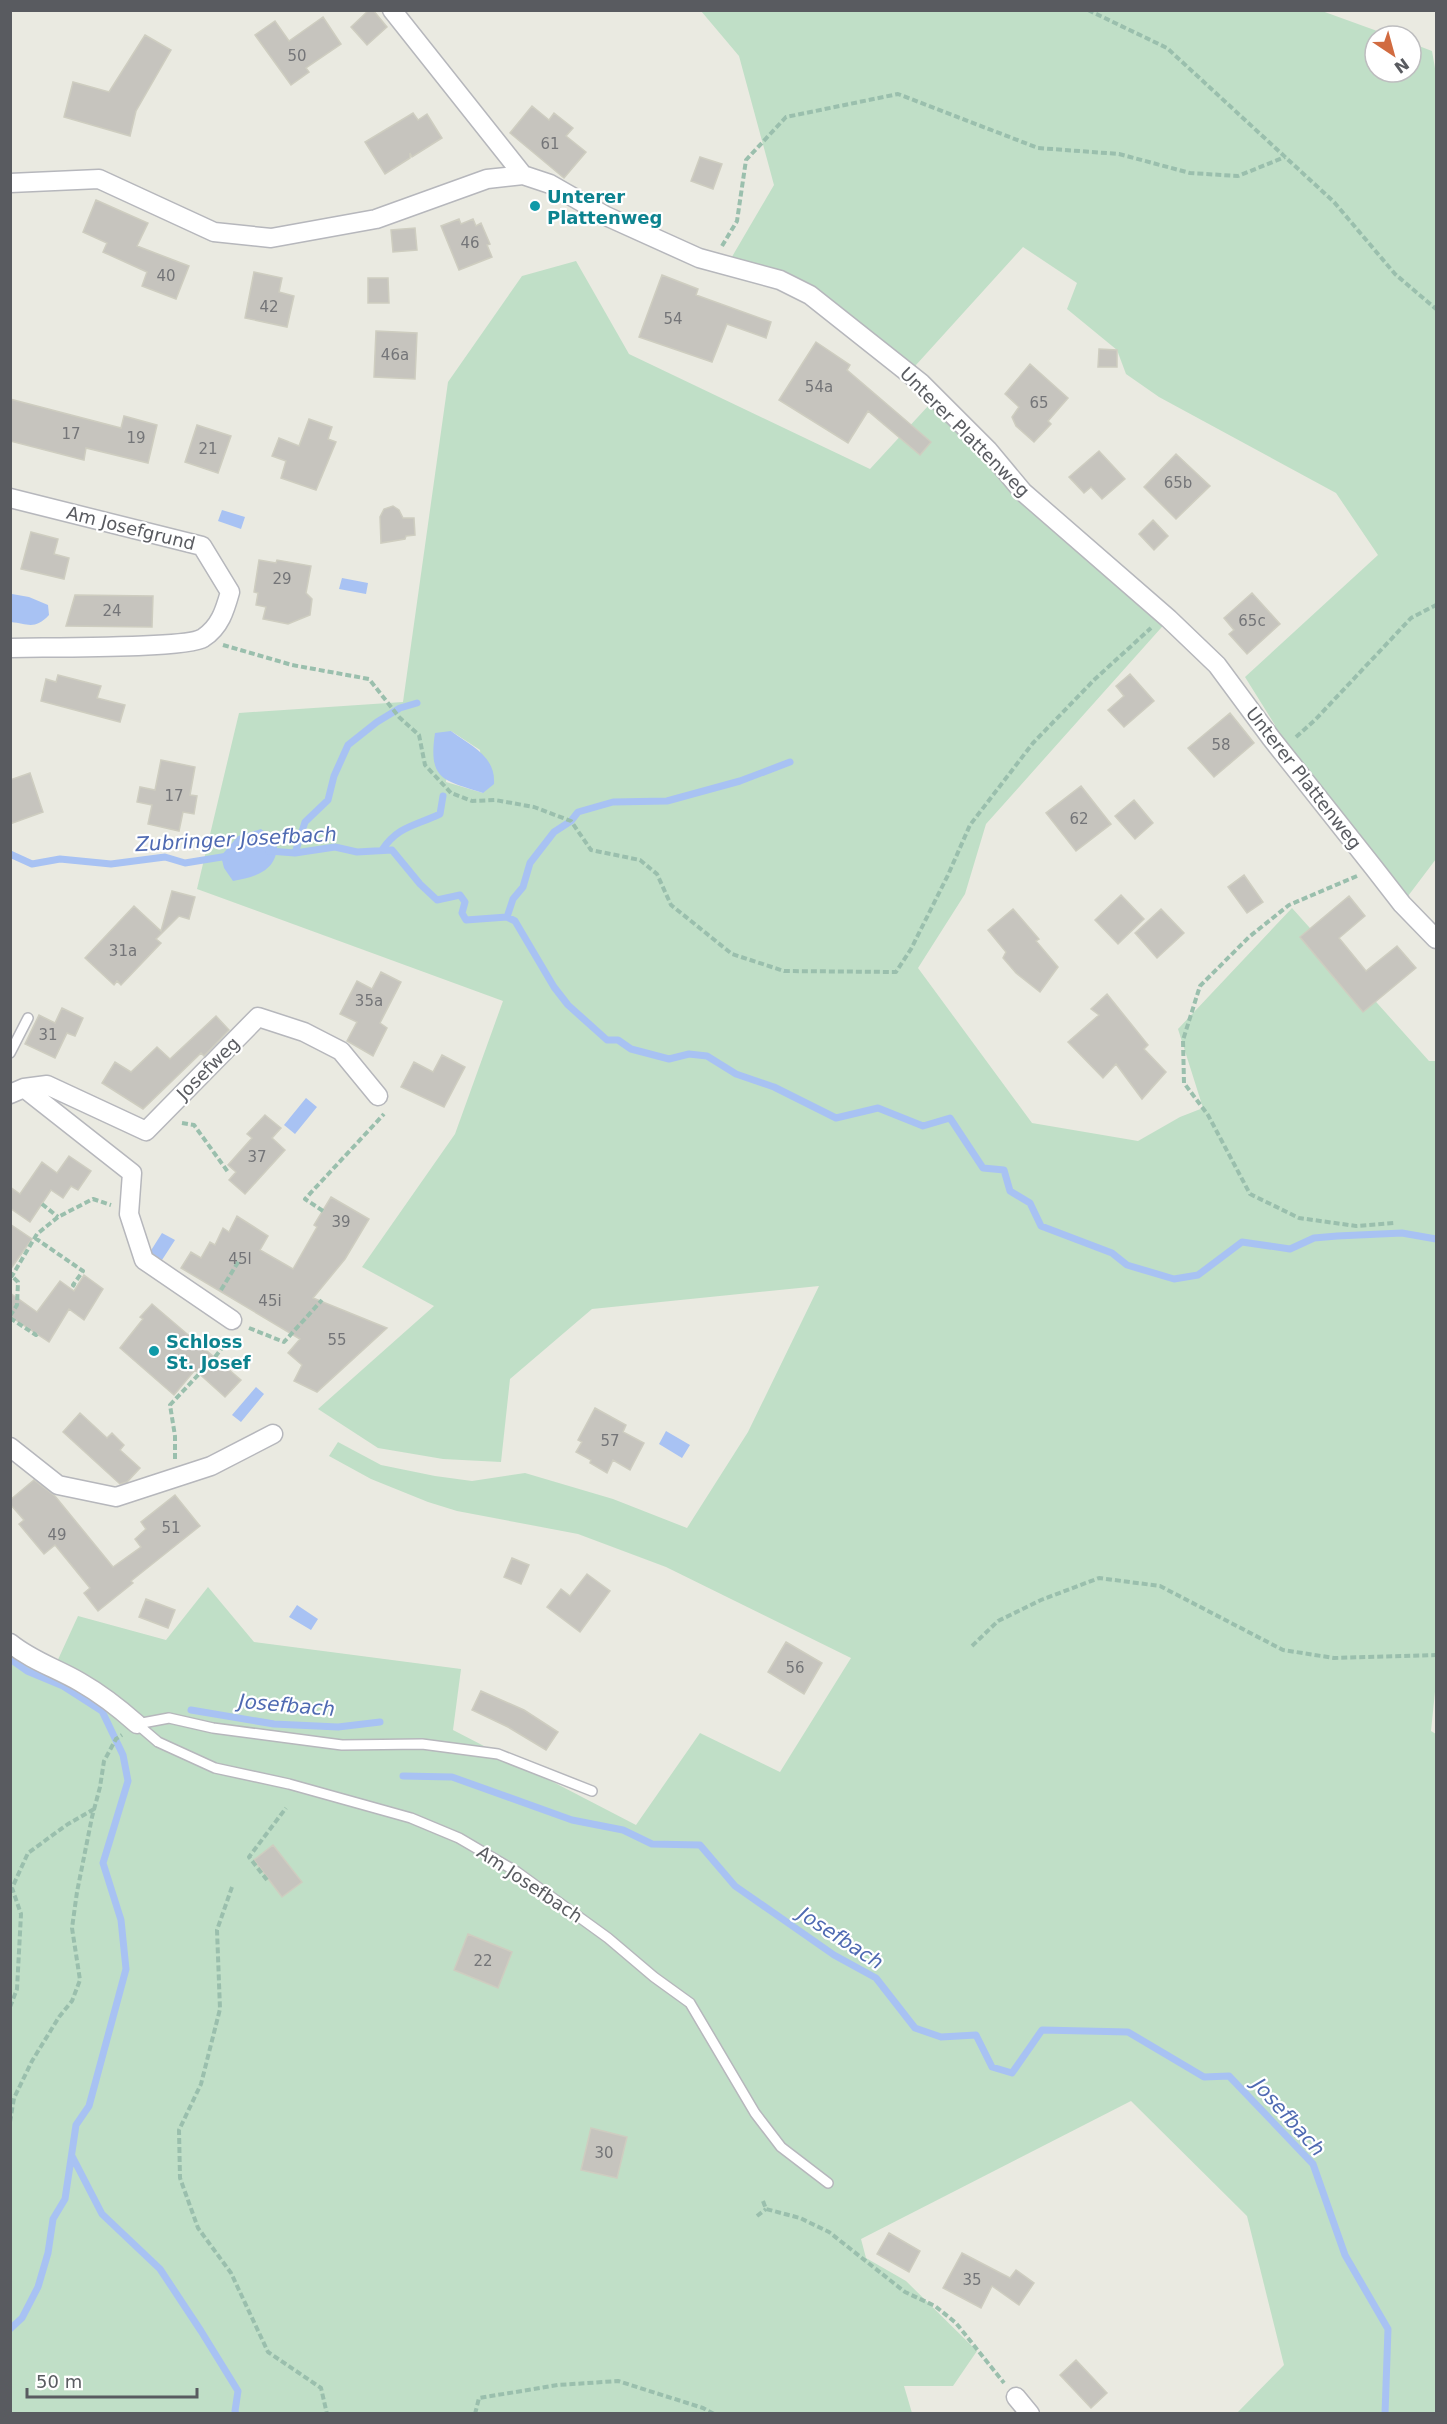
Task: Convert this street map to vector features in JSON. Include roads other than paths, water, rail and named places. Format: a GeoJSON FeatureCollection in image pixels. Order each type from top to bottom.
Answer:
{"type":"FeatureCollection","features":[{"type":"Feature","properties":{"kind":"street"},"geometry":{"type":"LineString","coordinates":[[392,10],[523,175]]}},
{"type":"Feature","properties":{"kind":"street"},"geometry":{"type":"LineString","coordinates":[[10,183],[99,179],[214,232],[271,238],[375,219],[487,179],[523,175]]}},
{"type":"Feature","properties":{"kind":"street","name":"Unterer Plattenweg"},"geometry":{"type":"LineString","coordinates":[[523,175],[550,184],[606,216],[699,258],[780,280],[810,296],[921,383],[988,450],[1023,492],[1165,616],[1217,665],[1402,904],[1437,939]]}},
{"type":"Feature","properties":{"kind":"street","name":"Am Josefgrund"},"geometry":{"type":"LineString","coordinates":[[10,498],[202,546],[230,592],[223,618],[202,639],[174,644],[10,648]]}},
{"type":"Feature","properties":{"kind":"street","name":"Josefweg"},"geometry":{"type":"LineString","coordinates":[[17,1091],[47,1085],[146,1131],[258,1017],[304,1032],[341,1051],[378,1096]]}},
{"type":"Feature","properties":{"kind":"street"},"geometry":{"type":"LineString","coordinates":[[17,1091],[132,1173],[129,1210],[144,1260],[232,1320]]}},
{"type":"Feature","properties":{"kind":"street"},"geometry":{"type":"LineString","coordinates":[[10,1447],[58,1485],[116,1497],[211,1466],[273,1434]]}},
{"type":"Feature","properties":{"kind":"street","name":"Am Josefbach"},"geometry":{"type":"LineString","coordinates":[[10,1643],[27,1656],[80,1682],[115,1704],[137,1724]]}},
{"type":"Feature","properties":{"kind":"street"},"geometry":{"type":"LineString","coordinates":[[1016,2397],[1030,2414]]}},
{"type":"Feature","properties":{"kind":"lane"},"geometry":{"type":"LineString","coordinates":[[10,1053],[28,1018]]}},
{"type":"Feature","properties":{"kind":"lane"},"geometry":{"type":"LineString","coordinates":[[137,1724],[169,1718],[213,1728],[342,1745],[422,1744],[498,1754],[592,1791]]}},
{"type":"Feature","properties":{"kind":"lane","name":"Am Josefbach"},"geometry":{"type":"LineString","coordinates":[[137,1724],[158,1742],[215,1768],[289,1784],[411,1818],[459,1838],[517,1872],[608,1938],[654,1977],[690,2003],[755,2113],[781,2146],[828,2183]]}},
{"type":"Feature","properties":{"kind":"water"},"geometry":{"type":"Polygon","coordinates":[[[222,510],[245,517],[241,529],[218,521],[222,510]]]}},
{"type":"Feature","properties":{"kind":"water"},"geometry":{"type":"Polygon","coordinates":[[[342,578],[368,583],[366,594],[339,589],[342,578]]]}},
{"type":"Feature","properties":{"kind":"water"},"geometry":{"type":"Polygon","coordinates":[[[12,594],[29,597],[48,605],[49,615],[40,623],[35,624],[11,622],[12,594]]]}},
{"type":"Feature","properties":{"kind":"water"},"geometry":{"type":"Polygon","coordinates":[[[451,731],[481,753],[491,766],[494,784],[483,793],[448,781],[437,769],[433,749],[435,733],[451,731]]]}},
{"type":"Feature","properties":{"kind":"water"},"geometry":{"type":"Polygon","coordinates":[[[261,829],[277,841],[274,859],[265,870],[258,874],[233,881],[224,868],[221,856],[238,836],[261,829]]]}},
{"type":"Feature","properties":{"kind":"water"},"geometry":{"type":"Polygon","coordinates":[[[306,1098],[317,1107],[295,1134],[284,1125],[306,1098]]]}},
{"type":"Feature","properties":{"kind":"water"},"geometry":{"type":"Polygon","coordinates":[[[162,1233],[175,1240],[162,1260],[150,1252],[162,1233]]]}},
{"type":"Feature","properties":{"kind":"water"},"geometry":{"type":"Polygon","coordinates":[[[256,1387],[264,1394],[241,1422],[232,1415],[256,1387]]]}},
{"type":"Feature","properties":{"kind":"water"},"geometry":{"type":"Polygon","coordinates":[[[666,1431],[690,1445],[682,1458],[659,1444],[666,1431]]]}},
{"type":"Feature","properties":{"kind":"water"},"geometry":{"type":"Polygon","coordinates":[[[297,1605],[318,1619],[311,1630],[289,1617],[297,1605]]]}},
{"type":"Feature","properties":{"kind":"waterway"},"geometry":{"type":"LineString","coordinates":[[295,853],[305,822],[328,800],[334,776],[348,745],[377,722],[400,708],[417,703]]}},
{"type":"Feature","properties":{"kind":"waterway"},"geometry":{"type":"LineString","coordinates":[[507,917],[513,899],[523,887],[530,863],[554,832],[571,821],[578,812],[613,802],[667,801],[740,781],[790,762]]}},
{"type":"Feature","properties":{"kind":"waterway"},"geometry":{"type":"LineString","coordinates":[[382,850],[401,831],[440,814],[443,796]]}},
{"type":"Feature","properties":{"kind":"waterway","name":"Zubringer Josefbach"},"geometry":{"type":"LineString","coordinates":[[269,851],[295,853],[335,847],[357,852],[392,850],[420,884],[437,900],[460,895],[465,902],[462,913],[466,920],[507,917],[515,921],[554,987],[568,1005],[607,1040],[618,1040],[631,1049],[669,1059],[689,1054],[707,1056],[736,1074],[774,1087],[836,1118],[878,1108],[923,1126],[950,1118],[983,1168],[1004,1170],[1010,1191],[1030,1203],[1041,1226],[1112,1253],[1127,1265],[1174,1279],[1198,1275],[1242,1242],[1290,1249],[1314,1238],[1337,1236],[1402,1233],[1436,1239]]}},
{"type":"Feature","properties":{"kind":"waterway","name":"Zubringer Josefbach"},"geometry":{"type":"LineString","coordinates":[[10,854],[32,864],[60,859],[111,864],[165,857],[185,863],[228,856]]}},
{"type":"Feature","properties":{"kind":"waterway"},"geometry":{"type":"LineString","coordinates":[[10,1659],[27,1671],[63,1686],[102,1711],[123,1755],[128,1781],[103,1863],[121,1920],[126,1969],[89,2106],[76,2125],[65,2199],[53,2219],[48,2253],[38,2287],[22,2318],[10,2329]]}},
{"type":"Feature","properties":{"kind":"waterway","name":"Josefbach"},"geometry":{"type":"LineString","coordinates":[[191,1710],[274,1724],[338,1727],[380,1722]]}},
{"type":"Feature","properties":{"kind":"waterway","name":"Josefbach"},"geometry":{"type":"LineString","coordinates":[[403,1776],[452,1777],[572,1820],[623,1830],[652,1844],[700,1845],[735,1886],[834,1955],[876,1978],[915,2028],[941,2037],[976,2035],[992,2067],[1012,2073],[1042,2030],[1128,2032],[1204,2077],[1229,2076],[1313,2164],[1345,2255],[1388,2329],[1385,2414]]}},
{"type":"Feature","properties":{"kind":"waterway"},"geometry":{"type":"LineString","coordinates":[[72,2156],[102,2214],[160,2269],[201,2331],[238,2391],[236,2414]]}},
{"type":"Feature","properties":{"kind":"place","name":"Unterer Plattenweg"},"geometry":{"type":"Point","coordinates":[535,206]}},
{"type":"Feature","properties":{"kind":"place","name":"Schloss St. Josef"},"geometry":{"type":"Point","coordinates":[154,1351]}}]}
